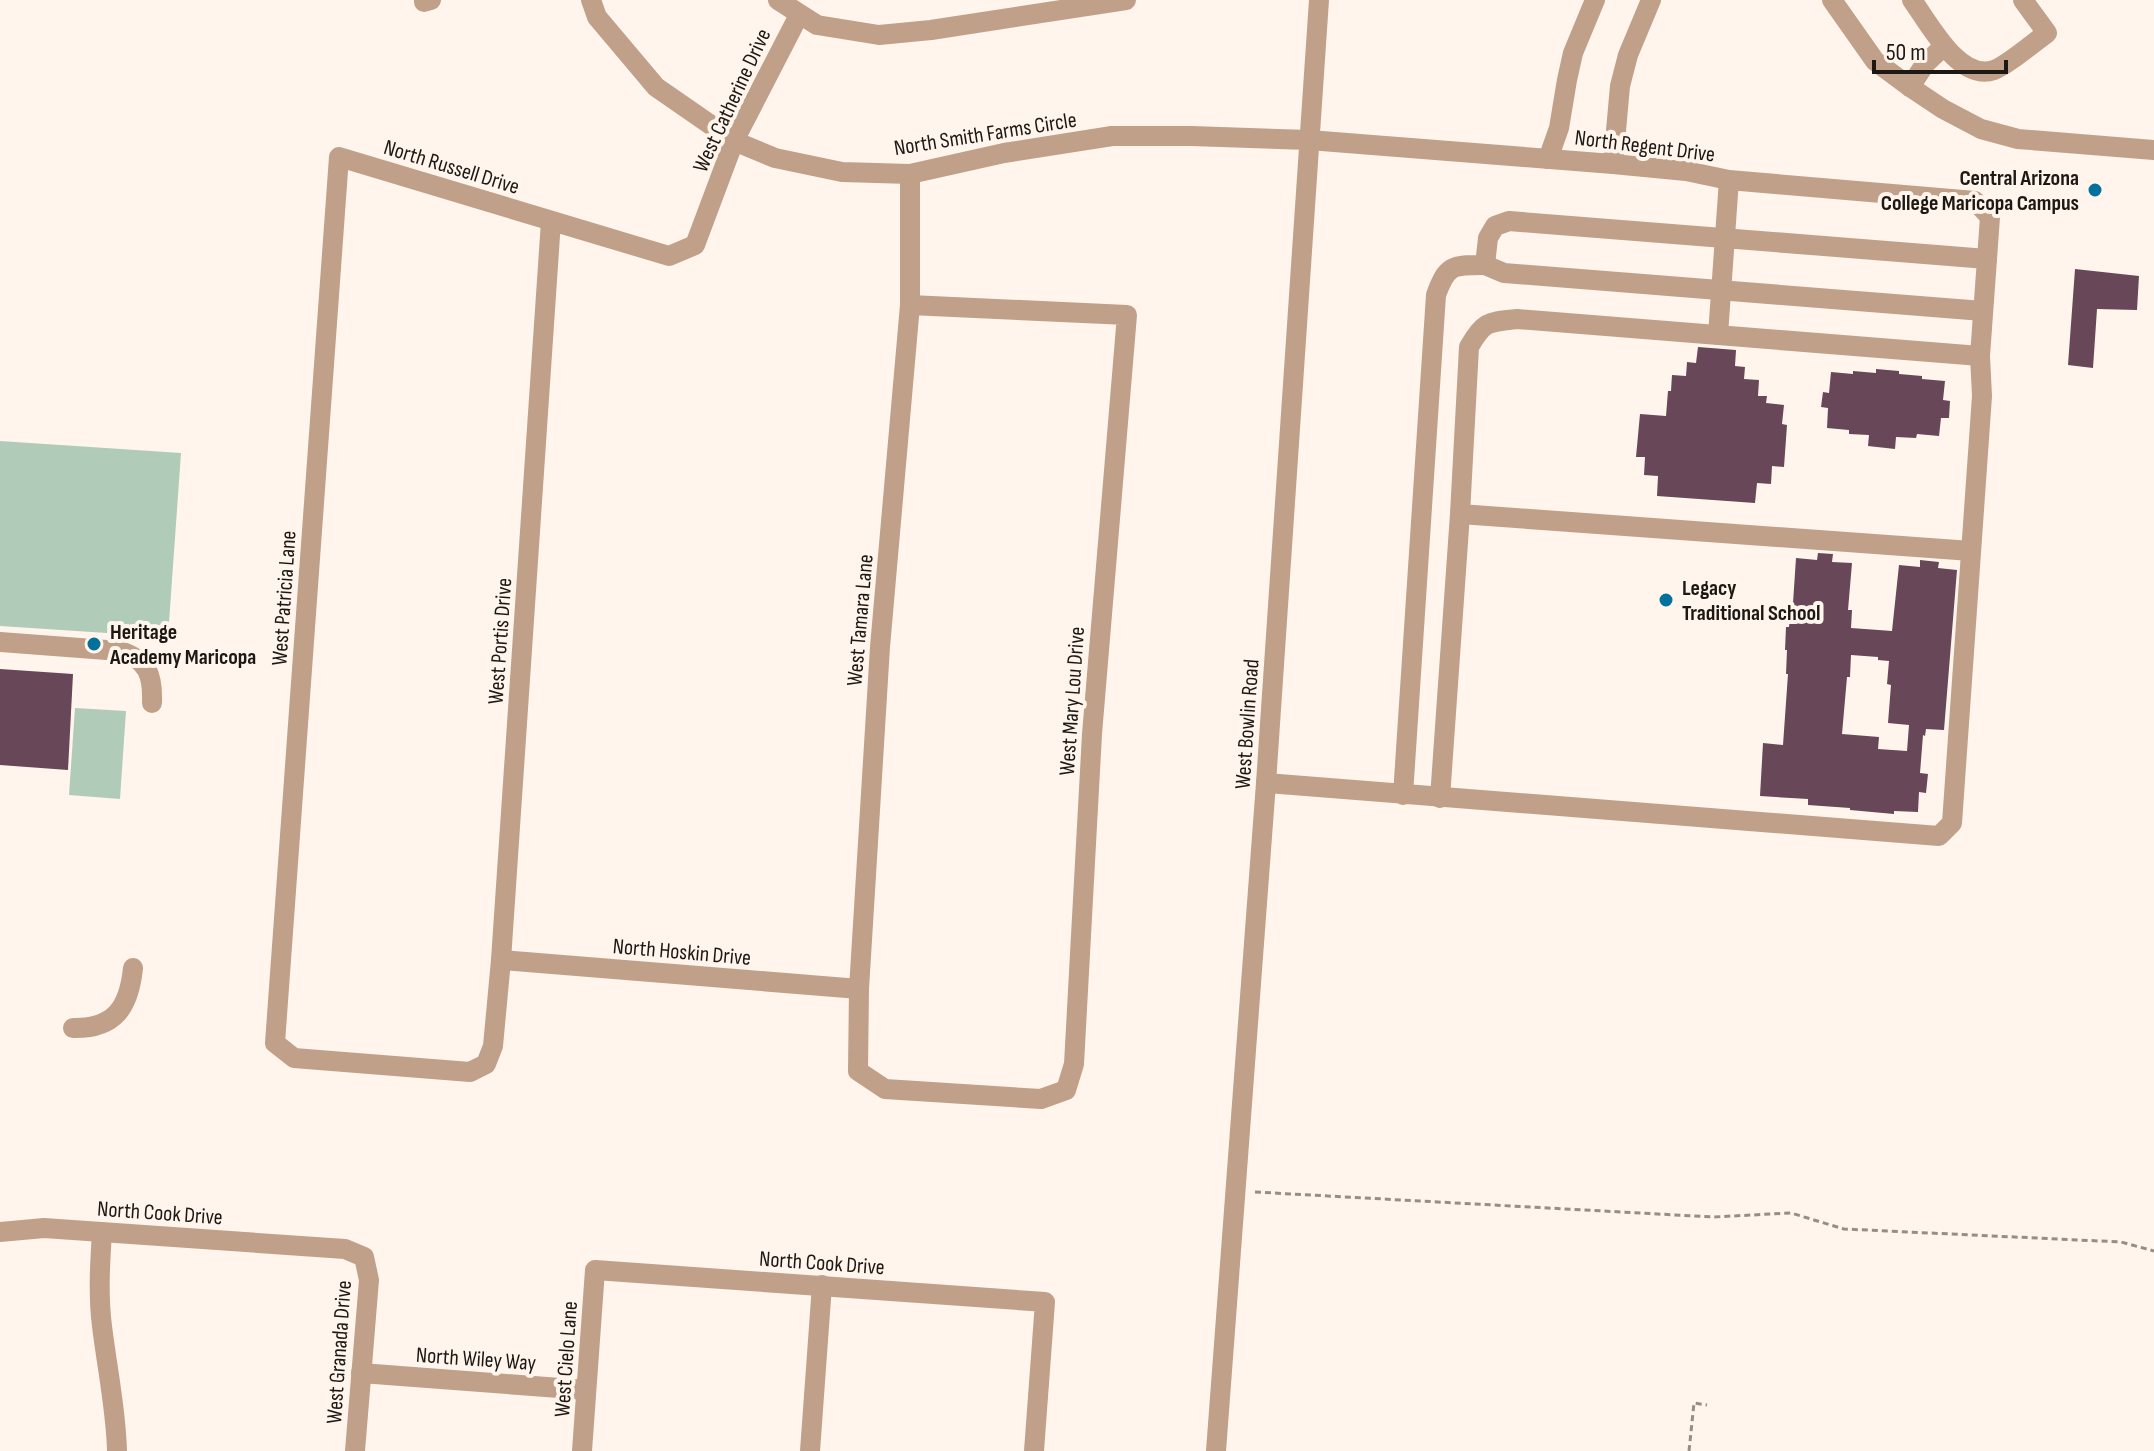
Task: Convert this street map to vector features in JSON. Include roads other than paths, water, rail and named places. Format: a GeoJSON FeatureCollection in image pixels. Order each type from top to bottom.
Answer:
{"type":"FeatureCollection","features":[{"type":"Feature","properties":{"kind":"street"},"geometry":{"type":"LineString","coordinates":[[424,0],[431,0]]}},
{"type":"Feature","properties":{"kind":"street","name":"North Smith Farms Circle"},"geometry":{"type":"LineString","coordinates":[[591,0],[597,17],[656,87],[734,141],[775,158],[842,172],[910,174],[1004,153],[1112,136],[1309,140]]}},
{"type":"Feature","properties":{"kind":"street"},"geometry":{"type":"LineString","coordinates":[[778,0],[817,25],[879,35],[931,30],[988,10],[1126,0]]}},
{"type":"Feature","properties":{"kind":"street","name":"West Bowlin Road"},"geometry":{"type":"LineString","coordinates":[[1216,1451],[1266,783],[1319,0]]}},
{"type":"Feature","properties":{"kind":"street"},"geometry":{"type":"LineString","coordinates":[[1548,159],[1559,128],[1573,53],[1595,0]]}},
{"type":"Feature","properties":{"kind":"street"},"geometry":{"type":"LineString","coordinates":[[1613,164],[1620,86],[1628,55],[1651,0]]}},
{"type":"Feature","properties":{"kind":"street"},"geometry":{"type":"LineString","coordinates":[[1912,0],[1944,46],[1961,63],[1980,72],[1996,69],[2047,33],[2023,0]]}},
{"type":"Feature","properties":{"kind":"street"},"geometry":{"type":"LineString","coordinates":[[1836,2],[1875,61],[1943,109],[1981,129],[2018,139],[2154,150]]}},
{"type":"Feature","properties":{"kind":"street","name":"West Catherine Drive"},"geometry":{"type":"LineString","coordinates":[[551,221],[669,256],[695,245],[734,141],[799,15]]}},
{"type":"Feature","properties":{"kind":"street"},"geometry":{"type":"LineString","coordinates":[[1910,87],[1925,64],[1944,46]]}},
{"type":"Feature","properties":{"kind":"street","name":"North Regent Drive"},"geometry":{"type":"LineString","coordinates":[[1309,140],[1613,164],[1686,171],[1729,180],[1975,201],[1990,217],[1987,259]]}},
{"type":"Feature","properties":{"kind":"street","name":"North Russell Drive"},"geometry":{"type":"LineString","coordinates":[[339,157],[551,221]]}},
{"type":"Feature","properties":{"kind":"street","name":"West Patricia Lane"},"geometry":{"type":"LineString","coordinates":[[339,157],[275,1043],[294,1058],[470,1072],[486,1064]]}},
{"type":"Feature","properties":{"kind":"street","name":"West Tamara Lane"},"geometry":{"type":"LineString","coordinates":[[858,1071],[859,989],[880,647],[910,305],[910,174]]}},
{"type":"Feature","properties":{"kind":"street"},"geometry":{"type":"LineString","coordinates":[[1718,335],[1729,180]]}},
{"type":"Feature","properties":{"kind":"street","name":"West Portis Drive"},"geometry":{"type":"LineString","coordinates":[[486,1064],[493,1046],[501,960],[551,221]]}},
{"type":"Feature","properties":{"kind":"street"},"geometry":{"type":"LineString","coordinates":[[1266,783],[1939,836],[1952,823],[1982,396],[1980,356],[1987,259],[1509,221],[1495,226],[1488,238],[1485,265]]}},
{"type":"Feature","properties":{"kind":"street"},"geometry":{"type":"LineString","coordinates":[[1403,795],[1436,295],[1443,274],[1459,265],[1485,265],[1504,273],[1983,311]]}},
{"type":"Feature","properties":{"kind":"street","name":"West Mary Lou Drive"},"geometry":{"type":"LineString","coordinates":[[858,1071],[885,1089],[1041,1099],[1066,1090],[1074,1064],[1092,734],[1127,315],[910,305]]}},
{"type":"Feature","properties":{"kind":"street"},"geometry":{"type":"LineString","coordinates":[[1440,798],[1469,347],[1480,329],[1495,321],[1517,319],[1980,356]]}},
{"type":"Feature","properties":{"kind":"street"},"geometry":{"type":"LineString","coordinates":[[1460,514],[1971,551]]}},
{"type":"Feature","properties":{"kind":"street"},"geometry":{"type":"LineString","coordinates":[[0,642],[120,651],[132,655],[143,663],[150,675],[152,703]]}},
{"type":"Feature","properties":{"kind":"street","name":"North Hoskin Drive"},"geometry":{"type":"LineString","coordinates":[[501,960],[859,989]]}},
{"type":"Feature","properties":{"kind":"street"},"geometry":{"type":"LineString","coordinates":[[73,1028],[98,1026],[121,1011],[128,998],[133,968]]}},
{"type":"Feature","properties":{"kind":"street","name":"North Cook Drive"},"geometry":{"type":"LineString","coordinates":[[0,1232],[44,1228],[345,1249],[364,1257]]}},
{"type":"Feature","properties":{"kind":"street"},"geometry":{"type":"LineString","coordinates":[[102,1232],[99,1275],[101,1323],[117,1451]]}},
{"type":"Feature","properties":{"kind":"street","name":"West Granada Drive"},"geometry":{"type":"LineString","coordinates":[[355,1451],[369,1280],[364,1257]]}},
{"type":"Feature","properties":{"kind":"street","name":"North Cook Drive"},"geometry":{"type":"LineString","coordinates":[[595,1270],[1045,1302],[1034,1451]]}},
{"type":"Feature","properties":{"kind":"street","name":"West Cielo Lane"},"geometry":{"type":"LineString","coordinates":[[582,1451],[595,1270]]}},
{"type":"Feature","properties":{"kind":"street"},"geometry":{"type":"LineString","coordinates":[[810,1451],[822,1285]]}},
{"type":"Feature","properties":{"kind":"street","name":"North Wiley Way"},"geometry":{"type":"LineString","coordinates":[[361,1373],[586,1390]]}},
{"type":"Feature","properties":{"kind":"place","name":"Central Arizona College Maricopa Campus"},"geometry":{"type":"Point","coordinates":[2095,190]}},
{"type":"Feature","properties":{"kind":"place","name":"Legacy Traditional School"},"geometry":{"type":"Point","coordinates":[1666,600]}},
{"type":"Feature","properties":{"kind":"place","name":"Heritage Academy Maricopa"},"geometry":{"type":"Point","coordinates":[94,644]}}]}
